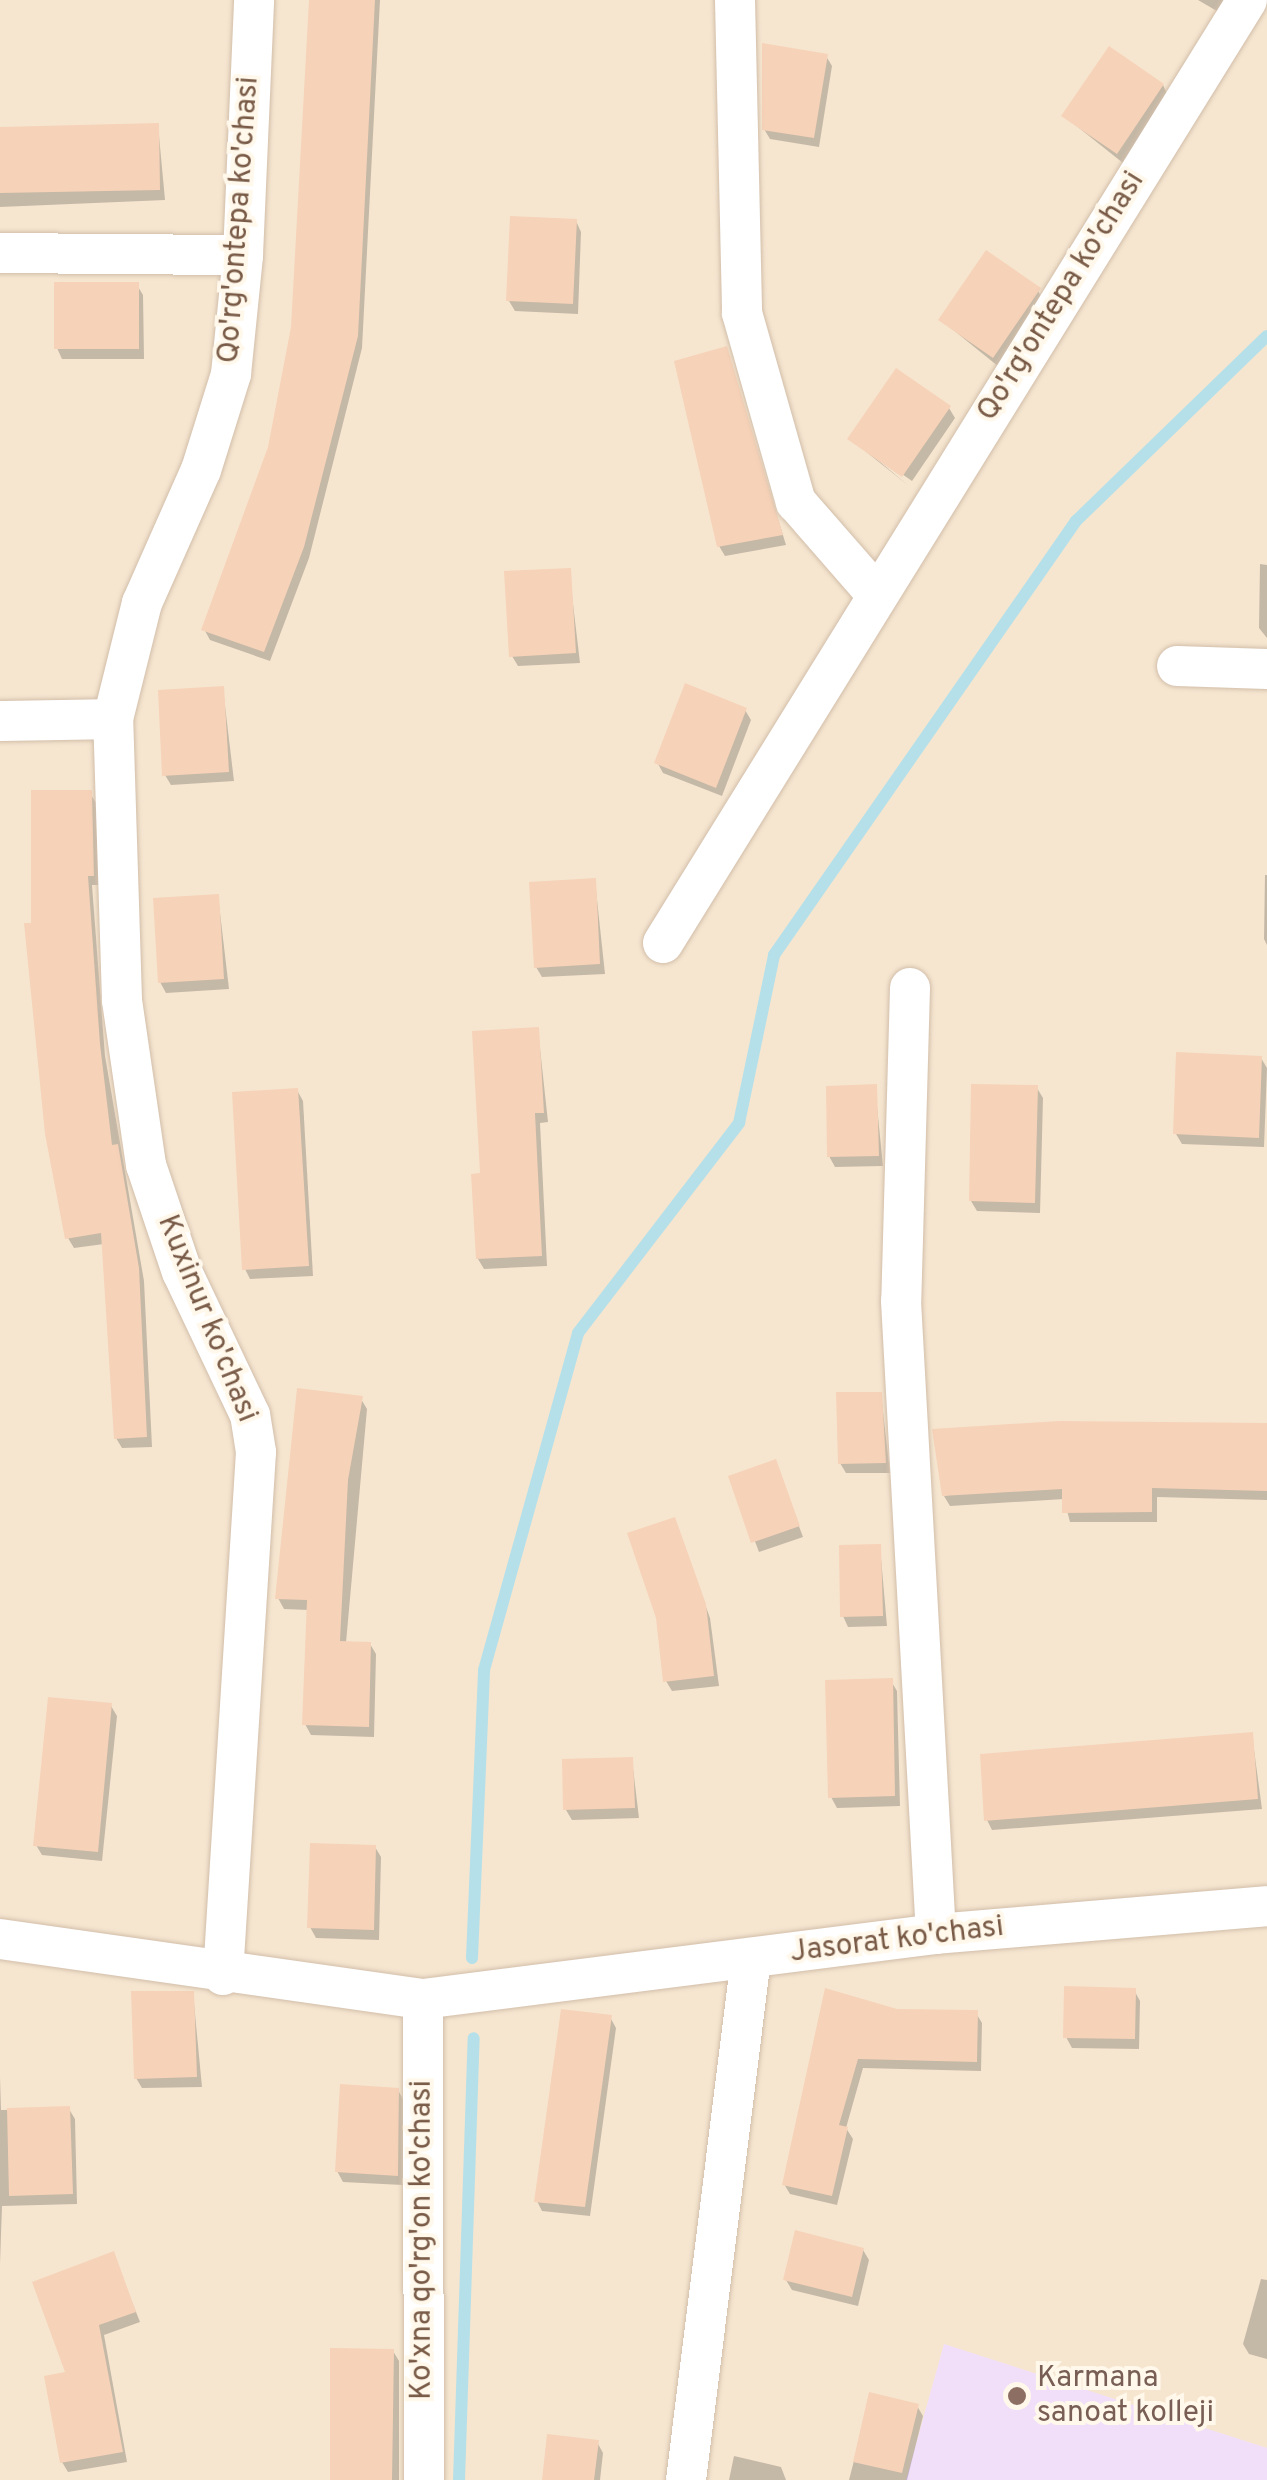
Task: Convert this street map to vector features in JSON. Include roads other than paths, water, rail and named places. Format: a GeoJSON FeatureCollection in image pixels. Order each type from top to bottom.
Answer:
{"type":"FeatureCollection","features":[{"type":"Feature","properties":{"kind":"street","name":"Qo'rg'ontepa ko'chasi"},"geometry":{"type":"LineString","coordinates":[[113,719],[142,604],[200,470],[231,374],[244,255],[254,0]]}},
{"type":"Feature","properties":{"kind":"street"},"geometry":{"type":"LineString","coordinates":[[735,0],[742,313],[796,502],[877,595]]}},
{"type":"Feature","properties":{"kind":"street","name":"Qo'rg'ontepa ko'chasi"},"geometry":{"type":"LineString","coordinates":[[663,943],[1247,0]]}},
{"type":"Feature","properties":{"kind":"street"},"geometry":{"type":"LineString","coordinates":[[0,254],[244,255]]}},
{"type":"Feature","properties":{"kind":"street"},"geometry":{"type":"LineString","coordinates":[[1176,666],[1267,669]]}},
{"type":"Feature","properties":{"kind":"street"},"geometry":{"type":"LineString","coordinates":[[0,720],[113,719]]}},
{"type":"Feature","properties":{"kind":"street","name":"Kuxinur ko'chasi"},"geometry":{"type":"LineString","coordinates":[[113,719],[122,1000],[146,1165],[182,1272],[250,1415],[256,1452],[223,1975]]}},
{"type":"Feature","properties":{"kind":"street"},"geometry":{"type":"LineString","coordinates":[[910,988],[901,1302],[936,1934]]}},
{"type":"Feature","properties":{"kind":"street","name":"Jasorat ko'chasi"},"geometry":{"type":"LineString","coordinates":[[0,1939],[223,1975],[423,1999],[936,1934],[1267,1906]]}},
{"type":"Feature","properties":{"kind":"street"},"geometry":{"type":"LineString","coordinates":[[686,2480],[751,1958]]}},
{"type":"Feature","properties":{"kind":"street","name":"Ko'xna qo'rg'on ko'chasi"},"geometry":{"type":"LineString","coordinates":[[423,1999],[424,2480]]}},
{"type":"Feature","properties":{"kind":"waterway"},"geometry":{"type":"LineString","coordinates":[[472,1958],[484,1670],[578,1333],[739,1123],[774,955],[1076,521],[1267,336]]}},
{"type":"Feature","properties":{"kind":"waterway"},"geometry":{"type":"LineString","coordinates":[[459,2480],[474,2038]]}},
{"type":"Feature","properties":{"kind":"place","name":"Karmana sanoat kolleji"},"geometry":{"type":"Point","coordinates":[1017,2396]}}]}
